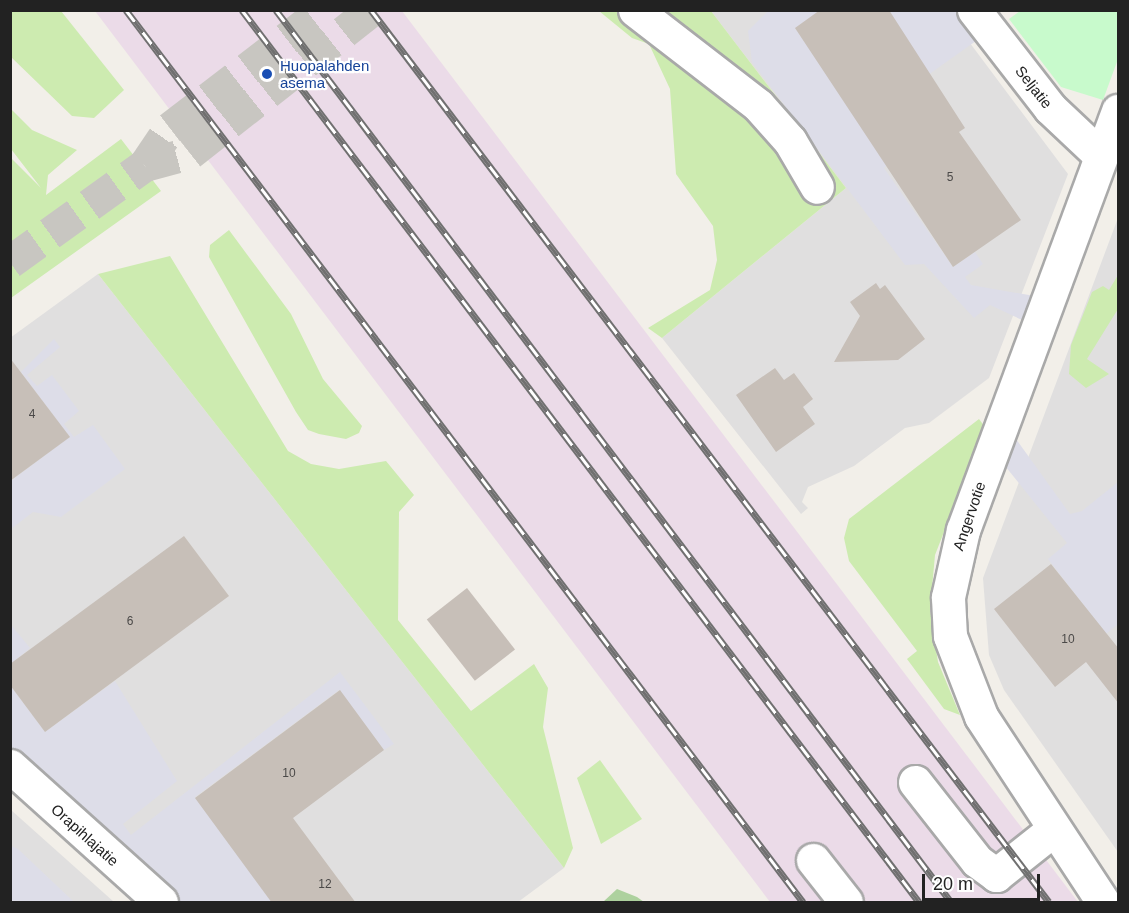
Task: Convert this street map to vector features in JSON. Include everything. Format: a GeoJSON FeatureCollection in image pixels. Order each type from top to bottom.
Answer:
{"type":"FeatureCollection","features":[{"type":"Feature","properties":{"kind":"street"},"geometry":{"type":"LineString","coordinates":[[634,10],[758,105],[790,141],[817,187]]}},
{"type":"Feature","properties":{"kind":"street","name":"Seljatie"},"geometry":{"type":"LineString","coordinates":[[974,10],[1050,108],[1101,156]]}},
{"type":"Feature","properties":{"kind":"street","name":"Angervotie"},"geometry":{"type":"LineString","coordinates":[[1102,903],[1054,829],[962,676],[950,636],[948,597],[963,530],[1118,114]]}},
{"type":"Feature","properties":{"kind":"street","name":"Orapihlajatie"},"geometry":{"type":"LineString","coordinates":[[10,766],[160,903]]}},
{"type":"Feature","properties":{"kind":"street"},"geometry":{"type":"LineString","coordinates":[[915,782],[976,861],[996,875],[1054,829]]}},
{"type":"Feature","properties":{"kind":"street"},"geometry":{"type":"LineString","coordinates":[[813,860],[846,903]]}},
{"type":"Feature","properties":{"kind":"shaded area"},"geometry":{"type":"Polygon","coordinates":[[[95,11],[402,11],[1078,902],[770,902],[95,11]]]}},
{"type":"Feature","properties":{"kind":"shaded area"},"geometry":{"type":"Polygon","coordinates":[[[711,11],[946,11],[1068,174],[989,378],[929,423],[905,428],[854,466],[808,487],[802,502],[808,508],[801,514],[662,338],[846,188],[711,11]]]}},
{"type":"Feature","properties":{"kind":"shaded area"},"geometry":{"type":"Polygon","coordinates":[[[768,11],[820,11],[795,28],[888,164],[884,168],[953,267],[975,252],[983,264],[965,277],[971,285],[1046,298],[1035,326],[990,305],[974,318],[924,264],[905,265],[752,62],[748,31],[768,11]]]}},
{"type":"Feature","properties":{"kind":"shaded area"},"geometry":{"type":"Polygon","coordinates":[[[889,11],[974,11],[990,31],[928,75],[889,11]]]}},
{"type":"Feature","properties":{"kind":"shaded area"},"geometry":{"type":"Polygon","coordinates":[[[1118,218],[1118,852],[1004,690],[989,655],[983,578],[1118,218]]]}},
{"type":"Feature","properties":{"kind":"shaded area"},"geometry":{"type":"Polygon","coordinates":[[[98,274],[564,868],[518,902],[204,902],[11,733],[10,338],[98,274]]]}},
{"type":"Feature","properties":{"kind":"shaded area"},"geometry":{"type":"Polygon","coordinates":[[[54,339],[60,347],[27,375],[37,386],[52,375],[79,411],[64,424],[74,437],[93,425],[125,469],[61,517],[33,512],[11,529],[11,481],[69,437],[21,372],[54,339]]]}},
{"type":"Feature","properties":{"kind":"shaded area"},"geometry":{"type":"Polygon","coordinates":[[[1003,421],[1070,514],[1082,511],[1118,482],[1118,624],[1106,634],[1048,559],[1067,543],[993,451],[1003,421]]]}},
{"type":"Feature","properties":{"kind":"shaded area"},"geometry":{"type":"Polygon","coordinates":[[[12,626],[30,648],[11,664],[10,627],[12,626]]]}},
{"type":"Feature","properties":{"kind":"shaded area"},"geometry":{"type":"Polygon","coordinates":[[[340,672],[394,744],[384,750],[339,690],[195,797],[272,902],[161,902],[11,766],[10,685],[45,732],[115,681],[177,781],[123,824],[131,835],[340,672]]]}},
{"type":"Feature","properties":{"kind":"shaded area"},"geometry":{"type":"Polygon","coordinates":[[[11,810],[114,902],[11,902],[11,810]]]}},
{"type":"Feature","properties":{"kind":"shaded area"},"geometry":{"type":"Polygon","coordinates":[[[11,846],[18,849],[74,902],[11,902],[11,846]]]}},
{"type":"Feature","properties":{"kind":"green space"},"geometry":{"type":"Polygon","coordinates":[[[10,11],[61,11],[124,90],[94,118],[72,116],[11,57],[10,11]]]}},
{"type":"Feature","properties":{"kind":"green space"},"geometry":{"type":"Polygon","coordinates":[[[599,11],[711,11],[846,188],[662,338],[648,328],[710,290],[717,260],[713,226],[676,174],[670,89],[649,44],[632,38],[599,11]]]}},
{"type":"Feature","properties":{"kind":"green space"},"geometry":{"type":"Polygon","coordinates":[[[1020,11],[1118,11],[1118,59],[1103,100],[1061,87],[1009,19],[1020,11]]]}},
{"type":"Feature","properties":{"kind":"green space"},"geometry":{"type":"Polygon","coordinates":[[[11,109],[32,130],[77,150],[48,175],[46,195],[121,139],[161,191],[11,298],[11,158],[41,188],[11,149],[11,109]]]}},
{"type":"Feature","properties":{"kind":"green space"},"geometry":{"type":"Polygon","coordinates":[[[229,230],[291,314],[323,379],[362,426],[359,433],[346,439],[319,434],[308,430],[296,412],[209,257],[210,245],[229,230]]]}},
{"type":"Feature","properties":{"kind":"green space"},"geometry":{"type":"Polygon","coordinates":[[[170,256],[288,451],[311,464],[339,469],[386,461],[414,495],[399,512],[398,620],[471,711],[534,664],[548,688],[543,727],[573,848],[564,868],[98,274],[170,256]]]}},
{"type":"Feature","properties":{"kind":"green space"},"geometry":{"type":"Polygon","coordinates":[[[1118,275],[1118,309],[1087,359],[1109,374],[1086,388],[1069,374],[1071,345],[1092,292],[1103,286],[1109,290],[1118,275]]]}},
{"type":"Feature","properties":{"kind":"green space"},"geometry":{"type":"Polygon","coordinates":[[[979,419],[985,427],[935,555],[930,610],[938,662],[960,715],[944,709],[907,659],[917,651],[849,561],[844,538],[849,519],[979,419]]]}},
{"type":"Feature","properties":{"kind":"green space"},"geometry":{"type":"Polygon","coordinates":[[[600,760],[642,819],[601,844],[577,778],[600,760]]]}},
{"type":"Feature","properties":{"kind":"green space"},"geometry":{"type":"Polygon","coordinates":[[[617,889],[637,897],[644,902],[603,902],[617,889]]]}},
{"type":"Feature","properties":{"kind":"building"},"geometry":{"type":"Polygon","coordinates":[[[820,10],[889,10],[965,128],[959,132],[1021,220],[953,267],[795,28],[820,10]]]}},
{"type":"Feature","properties":{"kind":"building"},"geometry":{"type":"Polygon","coordinates":[[[876,283],[880,289],[885,285],[925,339],[898,360],[834,362],[860,316],[850,302],[876,283]]]}},
{"type":"Feature","properties":{"kind":"building"},"geometry":{"type":"Polygon","coordinates":[[[10,358],[70,437],[10,481],[10,358]]]}},
{"type":"Feature","properties":{"kind":"building"},"geometry":{"type":"Polygon","coordinates":[[[775,368],[784,380],[794,373],[813,399],[803,407],[815,424],[776,452],[736,395],[775,368]]]}},
{"type":"Feature","properties":{"kind":"building"},"geometry":{"type":"Polygon","coordinates":[[[184,536],[229,596],[45,732],[10,685],[10,664],[184,536]]]}},
{"type":"Feature","properties":{"kind":"building"},"geometry":{"type":"Polygon","coordinates":[[[1051,564],[1119,649],[1119,704],[1086,662],[1055,687],[994,609],[1051,564]]]}},
{"type":"Feature","properties":{"kind":"building"},"geometry":{"type":"Polygon","coordinates":[[[467,588],[515,649],[475,681],[427,619],[467,588]]]}},
{"type":"Feature","properties":{"kind":"building"},"geometry":{"type":"Polygon","coordinates":[[[340,690],[384,750],[293,818],[356,903],[272,903],[195,798],[340,690]]]}},
{"type":"Feature","properties":{"kind":"tunnel"},"geometry":{"type":"LineString","coordinates":[[10,262],[145,165],[170,128],[324,10]]}},
{"type":"Feature","properties":{"kind":"tunnel"},"geometry":{"type":"LineString","coordinates":[[145,165],[190,153],[372,10]]}},
{"type":"Feature","properties":{"kind":"railway"},"geometry":{"type":"LineString","coordinates":[[126,10],[803,902]]}},
{"type":"Feature","properties":{"kind":"railway"},"geometry":{"type":"LineString","coordinates":[[242,10],[919,902]]}},
{"type":"Feature","properties":{"kind":"railway"},"geometry":{"type":"LineString","coordinates":[[276,10],[951,902]]}},
{"type":"Feature","properties":{"kind":"railway"},"geometry":{"type":"LineString","coordinates":[[371,10],[1049,902]]}},
{"type":"Feature","properties":{"kind":"place","name":"Huopalahden asema"},"geometry":{"type":"Point","coordinates":[267,74]}}]}
